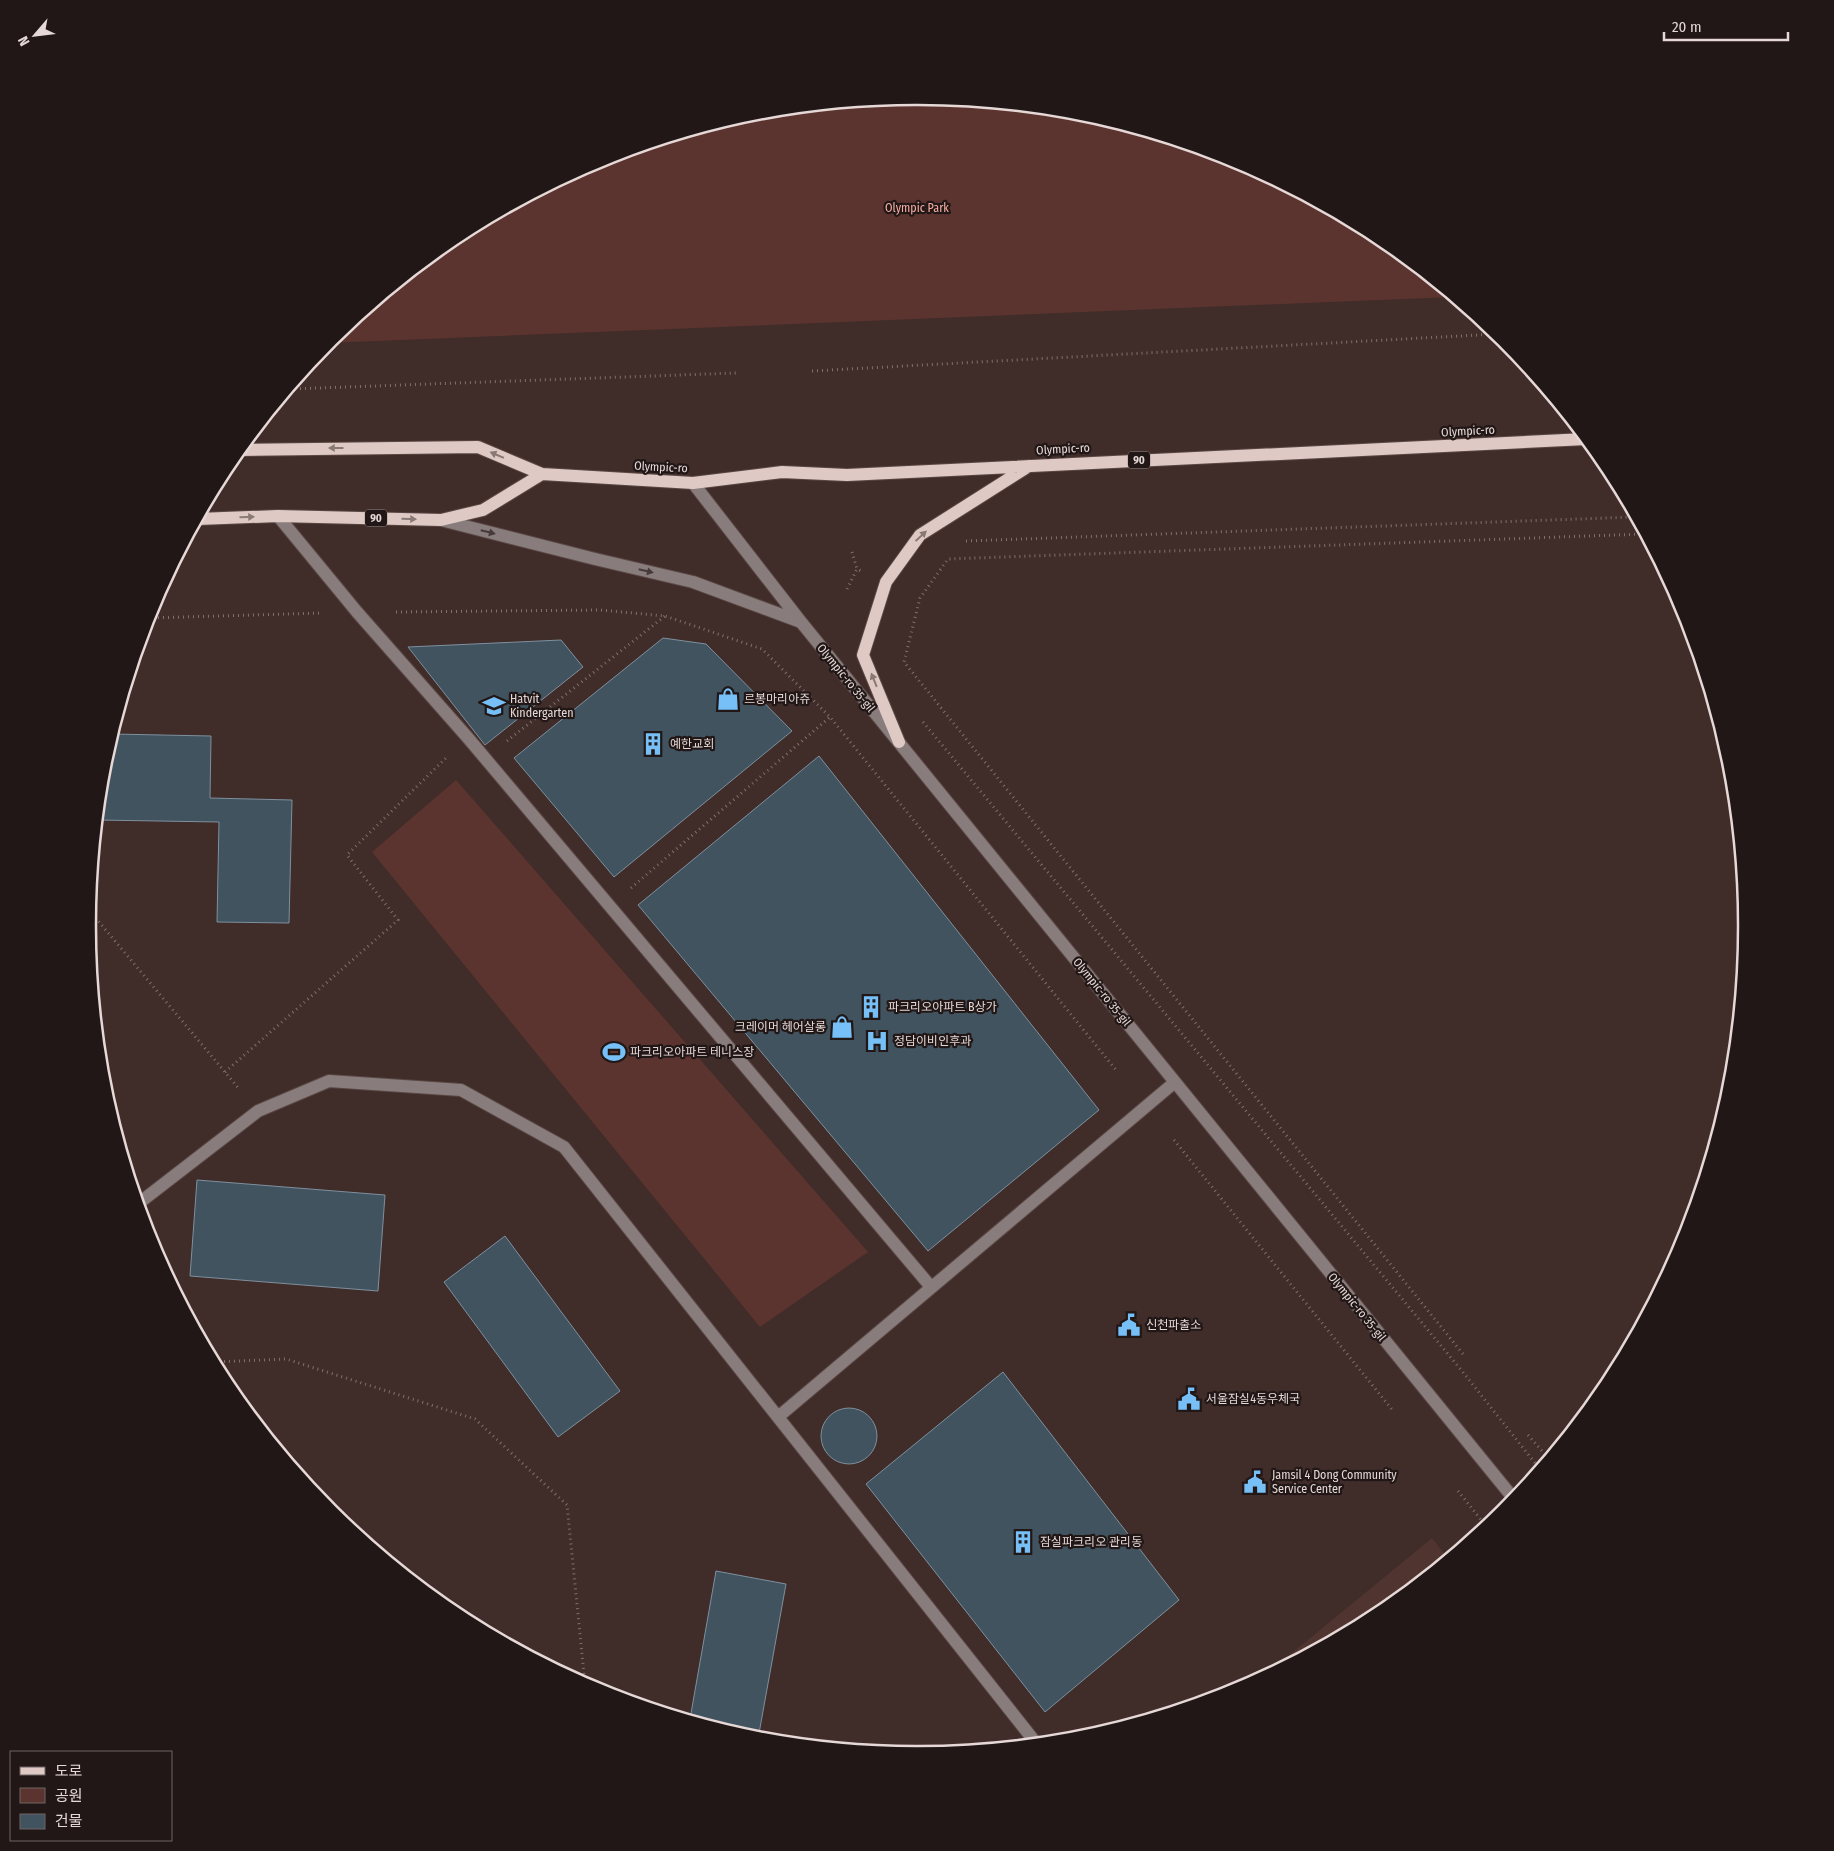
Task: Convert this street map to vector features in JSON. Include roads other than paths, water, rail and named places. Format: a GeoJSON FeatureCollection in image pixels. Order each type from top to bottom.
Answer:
{"type":"FeatureCollection","features":[{"type":"Feature","properties":{"kind":"main road","name":"Olympic-ro"},"geometry":{"type":"LineString","coordinates":[[249,450],[478,447],[542,474],[693,483],[782,472],[847,474],[1577,439]]}},
{"type":"Feature","properties":{"kind":"main road"},"geometry":{"type":"LineString","coordinates":[[898,742],[863,655],[886,582],[920,535],[1031,465]]}},
{"type":"Feature","properties":{"kind":"main road","name":"90"},"geometry":{"type":"LineString","coordinates":[[204,519],[278,516],[441,520],[483,510],[542,474]]}},
{"type":"Feature","properties":{"kind":"street","name":"Olympic-ro 35-gil"},"geometry":{"type":"LineString","coordinates":[[693,483],[801,622],[1509,1493]]}},
{"type":"Feature","properties":{"kind":"street"},"geometry":{"type":"LineString","coordinates":[[278,516],[357,612],[468,738],[932,1287]]}},
{"type":"Feature","properties":{"kind":"street"},"geometry":{"type":"LineString","coordinates":[[441,520],[693,582],[801,622]]}},
{"type":"Feature","properties":{"kind":"street"},"geometry":{"type":"LineString","coordinates":[[144,1199],[258,1111],[330,1081],[460,1090],[564,1147],[1032,1738]]}},
{"type":"Feature","properties":{"kind":"street"},"geometry":{"type":"LineString","coordinates":[[778,1417],[1175,1082]]}},
{"type":"Feature","properties":{"kind":"place","name":"르봉마리아쥬"},"geometry":{"type":"Point","coordinates":[728,699]}},
{"type":"Feature","properties":{"kind":"place","name":"Hatvit Kindergarten"},"geometry":{"type":"Point","coordinates":[494,706]}},
{"type":"Feature","properties":{"kind":"place","name":"예한교회"},"geometry":{"type":"Point","coordinates":[653,744]}},
{"type":"Feature","properties":{"kind":"place","name":"파크리오아파트 B상가"},"geometry":{"type":"Point","coordinates":[871,1007]}},
{"type":"Feature","properties":{"kind":"place","name":"크레이머 헤어살롱"},"geometry":{"type":"Point","coordinates":[842,1027]}},
{"type":"Feature","properties":{"kind":"place","name":"정담이비인후과"},"geometry":{"type":"Point","coordinates":[877,1041]}},
{"type":"Feature","properties":{"kind":"place","name":"파크리오아파트 테니스장"},"geometry":{"type":"Point","coordinates":[614,1052]}},
{"type":"Feature","properties":{"kind":"place","name":"신천파출소"},"geometry":{"type":"Point","coordinates":[1129,1325]}},
{"type":"Feature","properties":{"kind":"place","name":"서울잠실4동우체국"},"geometry":{"type":"Point","coordinates":[1189,1399]}},
{"type":"Feature","properties":{"kind":"place","name":"Jamsil 4 Dong Community Service Center"},"geometry":{"type":"Point","coordinates":[1255,1482]}},
{"type":"Feature","properties":{"kind":"place","name":"잠실파크리오 관리동"},"geometry":{"type":"Point","coordinates":[1023,1542]}},
{"type":"Feature","properties":{"kind":"park label","name":"Olympic Park"},"geometry":{"type":"Point","coordinates":[917,208]}}]}
